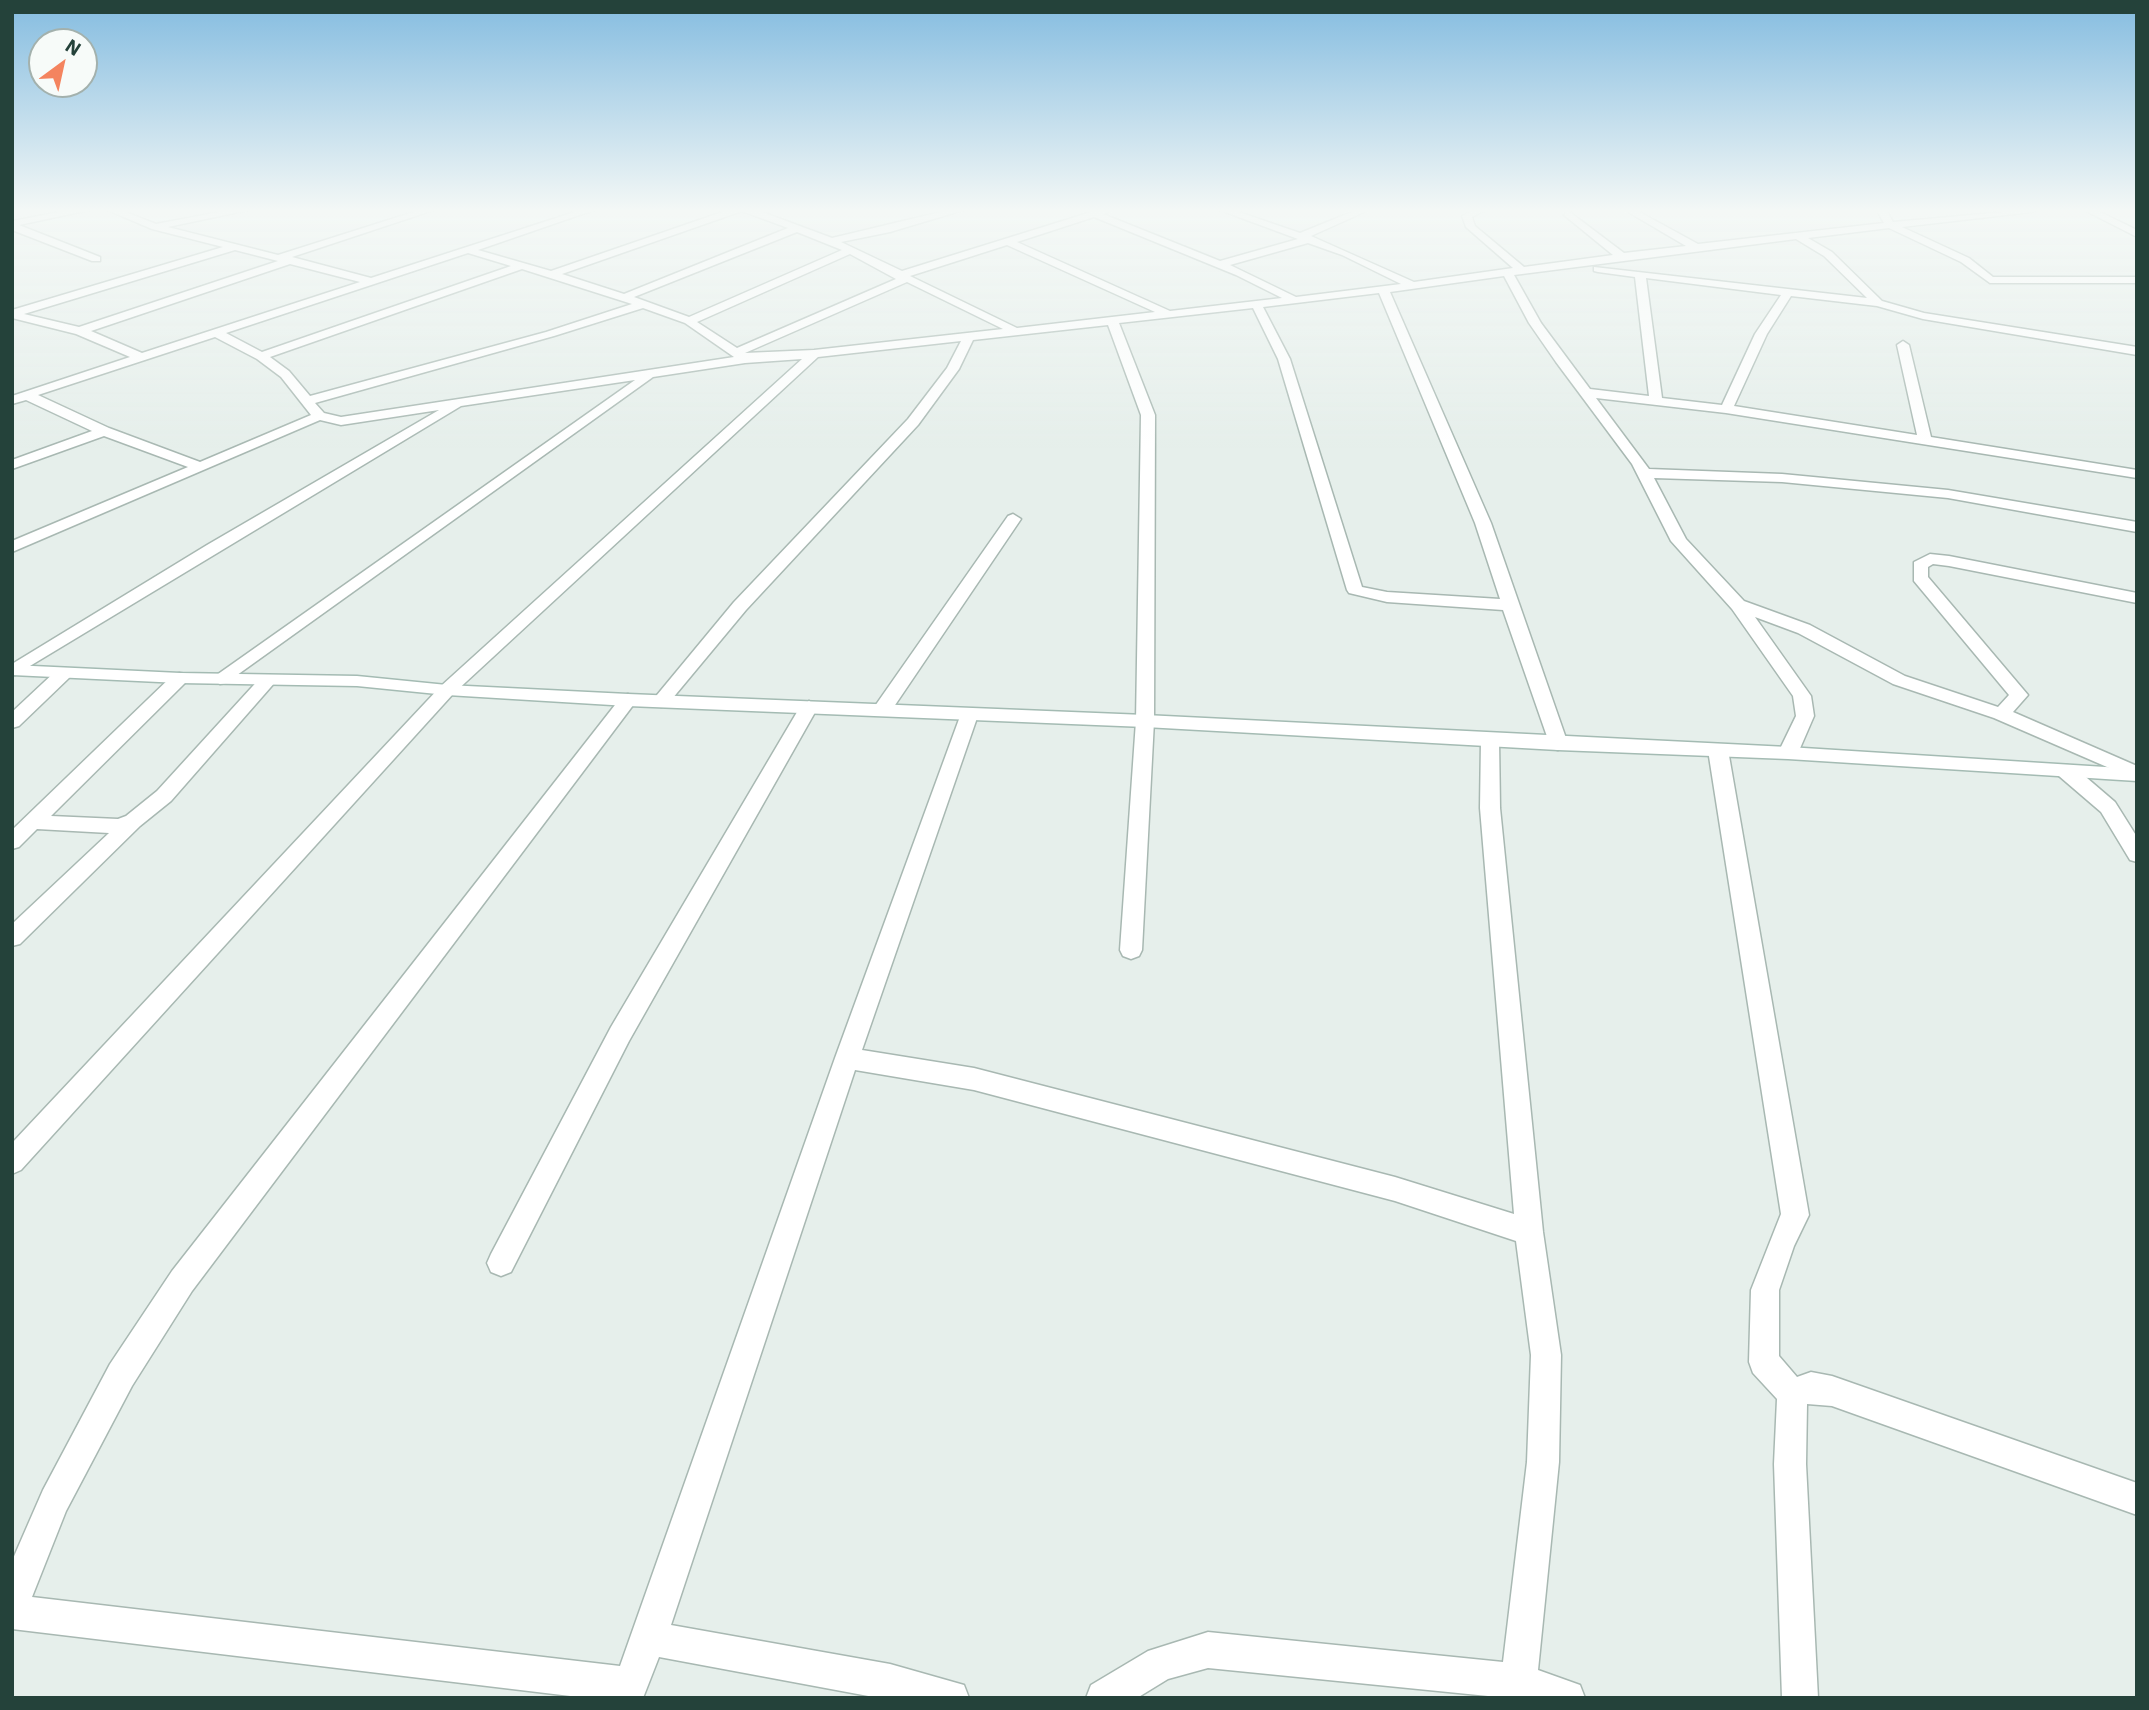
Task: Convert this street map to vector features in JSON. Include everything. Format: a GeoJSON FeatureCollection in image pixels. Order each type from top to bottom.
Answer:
{"type":"FeatureCollection","features":[{"type":"Feature","properties":{"kind":"street"},"geometry":{"type":"LineString","coordinates":[[12,314],[95,289]]}},
{"type":"Feature","properties":{"kind":"street"},"geometry":{"type":"LineString","coordinates":[[80,331],[205,289]]}},
{"type":"Feature","properties":{"kind":"street"},"geometry":{"type":"LineString","coordinates":[[12,400],[354,289]]}},
{"type":"Feature","properties":{"kind":"street"},"geometry":{"type":"LineString","coordinates":[[261,356],[455,289]]}},
{"type":"Feature","properties":{"kind":"street"},"geometry":{"type":"LineString","coordinates":[[599,289],[689,321],[742,356]]}},
{"type":"Feature","properties":{"kind":"street"},"geometry":{"type":"LineString","coordinates":[[625,297],[645,289]]}},
{"type":"Feature","properties":{"kind":"street"},"geometry":{"type":"LineString","coordinates":[[689,321],[763,289]]}},
{"type":"Feature","properties":{"kind":"street"},"geometry":{"type":"LineString","coordinates":[[742,356],[879,289]]}},
{"type":"Feature","properties":{"kind":"street"},"geometry":{"type":"LineString","coordinates":[[924,289],[1015,331]]}},
{"type":"Feature","properties":{"kind":"street"},"geometry":{"type":"LineString","coordinates":[[1112,289],[1168,314]]}},
{"type":"Feature","properties":{"kind":"street"},"geometry":{"type":"LineString","coordinates":[[1269,289],[1293,300]]}},
{"type":"Feature","properties":{"kind":"street"},"geometry":{"type":"LineString","coordinates":[[12,547],[319,416],[341,421],[650,375],[742,356],[814,354],[1383,289],[1483,523],[1558,744]]}},
{"type":"Feature","properties":{"kind":"street"},"geometry":{"type":"LineString","coordinates":[[1522,289],[1535,323],[1644,473],[1679,541],[1738,605],[1802,696],[1805,716],[1787,753]]}},
{"type":"Feature","properties":{"kind":"street"},"geometry":{"type":"LineString","coordinates":[[1642,289],[1656,399]]}},
{"type":"Feature","properties":{"kind":"street"},"geometry":{"type":"LineString","coordinates":[[1778,289],[1878,303],[1923,316],[2137,351]]}},
{"type":"Feature","properties":{"kind":"street"},"geometry":{"type":"LineString","coordinates":[[1864,289],[1878,303]]}},
{"type":"Feature","properties":{"kind":"street"},"geometry":{"type":"LineString","coordinates":[[1726,409],[1757,343],[1789,290]]}},
{"type":"Feature","properties":{"kind":"street"},"geometry":{"type":"LineString","coordinates":[[307,401],[550,334],[643,304]]}},
{"type":"Feature","properties":{"kind":"street"},"geometry":{"type":"LineString","coordinates":[[1256,304],[1284,359],[1355,590],[1387,597],[1510,605]]}},
{"type":"Feature","properties":{"kind":"street"},"geometry":{"type":"LineString","coordinates":[[12,314],[80,331],[143,358]]}},
{"type":"Feature","properties":{"kind":"street"},"geometry":{"type":"LineString","coordinates":[[1112,321],[1148,415],[1144,721],[1131,950]]}},
{"type":"Feature","properties":{"kind":"street"},"geometry":{"type":"LineString","coordinates":[[218,334],[261,356],[297,386],[319,416]]}},
{"type":"Feature","properties":{"kind":"street"},"geometry":{"type":"LineString","coordinates":[[661,701],[740,606],[913,422],[953,369],[969,336]]}},
{"type":"Feature","properties":{"kind":"street"},"geometry":{"type":"LineString","coordinates":[[1903,345],[1925,439]]}},
{"type":"Feature","properties":{"kind":"street"},"geometry":{"type":"LineString","coordinates":[[12,1162],[447,690],[814,354]]}},
{"type":"Feature","properties":{"kind":"street"},"geometry":{"type":"LineString","coordinates":[[220,679],[650,375]]}},
{"type":"Feature","properties":{"kind":"street"},"geometry":{"type":"LineString","coordinates":[[1587,393],[1726,409],[2137,474]]}},
{"type":"Feature","properties":{"kind":"street"},"geometry":{"type":"LineString","coordinates":[[27,395],[104,431],[198,466]]}},
{"type":"Feature","properties":{"kind":"street"},"geometry":{"type":"LineString","coordinates":[[14,670],[212,548],[463,401]]}},
{"type":"Feature","properties":{"kind":"street"},"geometry":{"type":"LineString","coordinates":[[12,465],[104,431]]}},
{"type":"Feature","properties":{"kind":"street"},"geometry":{"type":"LineString","coordinates":[[1644,473],[1782,478],[1948,494],[2137,527]]}},
{"type":"Feature","properties":{"kind":"street"},"geometry":{"type":"LineString","coordinates":[[882,710],[1013,519]]}},
{"type":"Feature","properties":{"kind":"street"},"geometry":{"type":"LineString","coordinates":[[2001,714],[2019,695],[1920,578],[1920,565],[1930,559],[1949,561],[2137,598]]}},
{"type":"Feature","properties":{"kind":"street"},"geometry":{"type":"LineString","coordinates":[[1738,605],[1804,629],[1899,680],[2001,714],[2137,775]]}},
{"type":"Feature","properties":{"kind":"street"},"geometry":{"type":"LineString","coordinates":[[14,670],[180,678],[357,681],[447,690],[628,700],[1144,721],[1558,744],[1787,753],[2137,775]]}},
{"type":"Feature","properties":{"kind":"street"},"geometry":{"type":"LineString","coordinates":[[12,722],[64,673]]}},
{"type":"Feature","properties":{"kind":"street"},"geometry":{"type":"LineString","coordinates":[[12,842],[180,678]]}},
{"type":"Feature","properties":{"kind":"street"},"geometry":{"type":"LineString","coordinates":[[12,938],[133,821],[164,796],[268,680]]}},
{"type":"Feature","properties":{"kind":"street"},"geometry":{"type":"LineString","coordinates":[[12,1604],[54,1501],[121,1375],[183,1281],[628,700]]}},
{"type":"Feature","properties":{"kind":"street"},"geometry":{"type":"LineString","coordinates":[[501,1263],[621,1034],[809,707]]}},
{"type":"Feature","properties":{"kind":"street"},"geometry":{"type":"LineString","coordinates":[[12,1612],[627,1691],[649,1638],[847,1058],[969,715]]}},
{"type":"Feature","properties":{"kind":"street"},"geometry":{"type":"LineString","coordinates":[[1490,740],[1490,808],[1529,1232],[1546,1355],[1543,1462],[1520,1681]]}},
{"type":"Feature","properties":{"kind":"street"},"geometry":{"type":"LineString","coordinates":[[1718,750],[1795,1215],[1781,1242],[1765,1290],[1764,1362],[1792,1394],[1790,1464],[1800,1698]]}},
{"type":"Feature","properties":{"kind":"street"},"geometry":{"type":"LineString","coordinates":[[2066,771],[2108,807],[2137,855]]}},
{"type":"Feature","properties":{"kind":"street"},"geometry":{"type":"LineString","coordinates":[[33,822],[120,827],[133,821]]}},
{"type":"Feature","properties":{"kind":"street"},"geometry":{"type":"LineString","coordinates":[[847,1058],[974,1079],[1395,1189],[1529,1232]]}},
{"type":"Feature","properties":{"kind":"street"},"geometry":{"type":"LineString","coordinates":[[1792,1394],[1811,1387],[1832,1391],[2137,1499]]}},
{"type":"Feature","properties":{"kind":"street"},"geometry":{"type":"LineString","coordinates":[[649,1638],[890,1682],[951,1698]]}},
{"type":"Feature","properties":{"kind":"street"},"geometry":{"type":"LineString","coordinates":[[1104,1698],[1160,1663],[1208,1650],[1520,1681],[1567,1698]]}}]}
